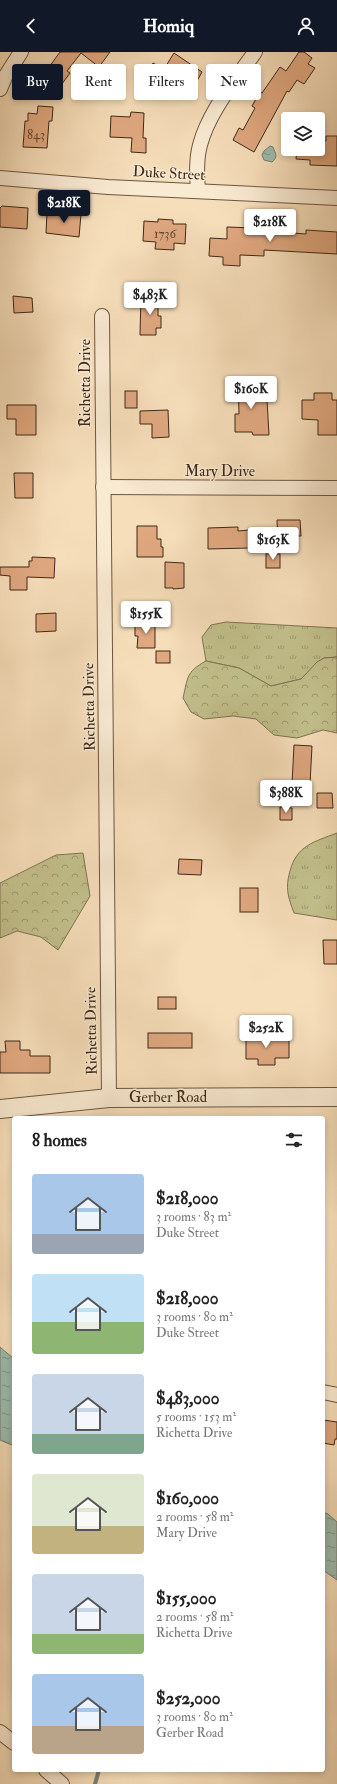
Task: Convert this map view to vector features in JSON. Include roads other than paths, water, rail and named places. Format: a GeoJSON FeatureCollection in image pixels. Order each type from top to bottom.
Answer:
{"type":"FeatureCollection","features":[{"type":"Feature","properties":{"kind":"street"},"geometry":{"type":"LineString","coordinates":[[0,89],[5,77],[21,52]]}},
{"type":"Feature","properties":{"kind":"street"},"geometry":{"type":"LineString","coordinates":[[198,191],[197,165],[200,146],[205,130],[213,114],[255,52]]}},
{"type":"Feature","properties":{"kind":"street","name":"Duke Street"},"geometry":{"type":"LineString","coordinates":[[0,178],[108,186],[337,198]]}},
{"type":"Feature","properties":{"kind":"street","name":"Richetta Drive"},"geometry":{"type":"LineString","coordinates":[[102,316],[109,1098]]}},
{"type":"Feature","properties":{"kind":"street","name":"Mary Drive"},"geometry":{"type":"LineString","coordinates":[[103,487],[337,488]]}},
{"type":"Feature","properties":{"kind":"street","name":"Gerber Road"},"geometry":{"type":"LineString","coordinates":[[0,1110],[36,1112],[109,1098],[337,1097]]}},
{"type":"Feature","properties":{"kind":"street"},"geometry":{"type":"LineString","coordinates":[[325,1392],[337,1395]]}},
{"type":"Feature","properties":{"kind":"street"},"geometry":{"type":"LineString","coordinates":[[0,1732],[12,1741]]}},
{"type":"Feature","properties":{"kind":"street"},"geometry":{"type":"LineString","coordinates":[[48,1772],[62,1784]]}},
{"type":"Feature","properties":{"kind":"water"},"geometry":{"type":"Polygon","coordinates":[[[270,146],[273,147],[276,155],[272,162],[264,160],[262,155],[270,146]]]}},
{"type":"Feature","properties":{"kind":"water"},"geometry":{"type":"Polygon","coordinates":[[[0,1347],[12,1357],[12,1445],[0,1440],[0,1347]]]}},
{"type":"Feature","properties":{"kind":"water"},"geometry":{"type":"Polygon","coordinates":[[[325,1513],[337,1522],[337,1580],[325,1571],[325,1513]]]}},
{"type":"Feature","properties":{"kind":"waterway"},"geometry":{"type":"LineString","coordinates":[[95,1784],[98,1772]]}}]}
